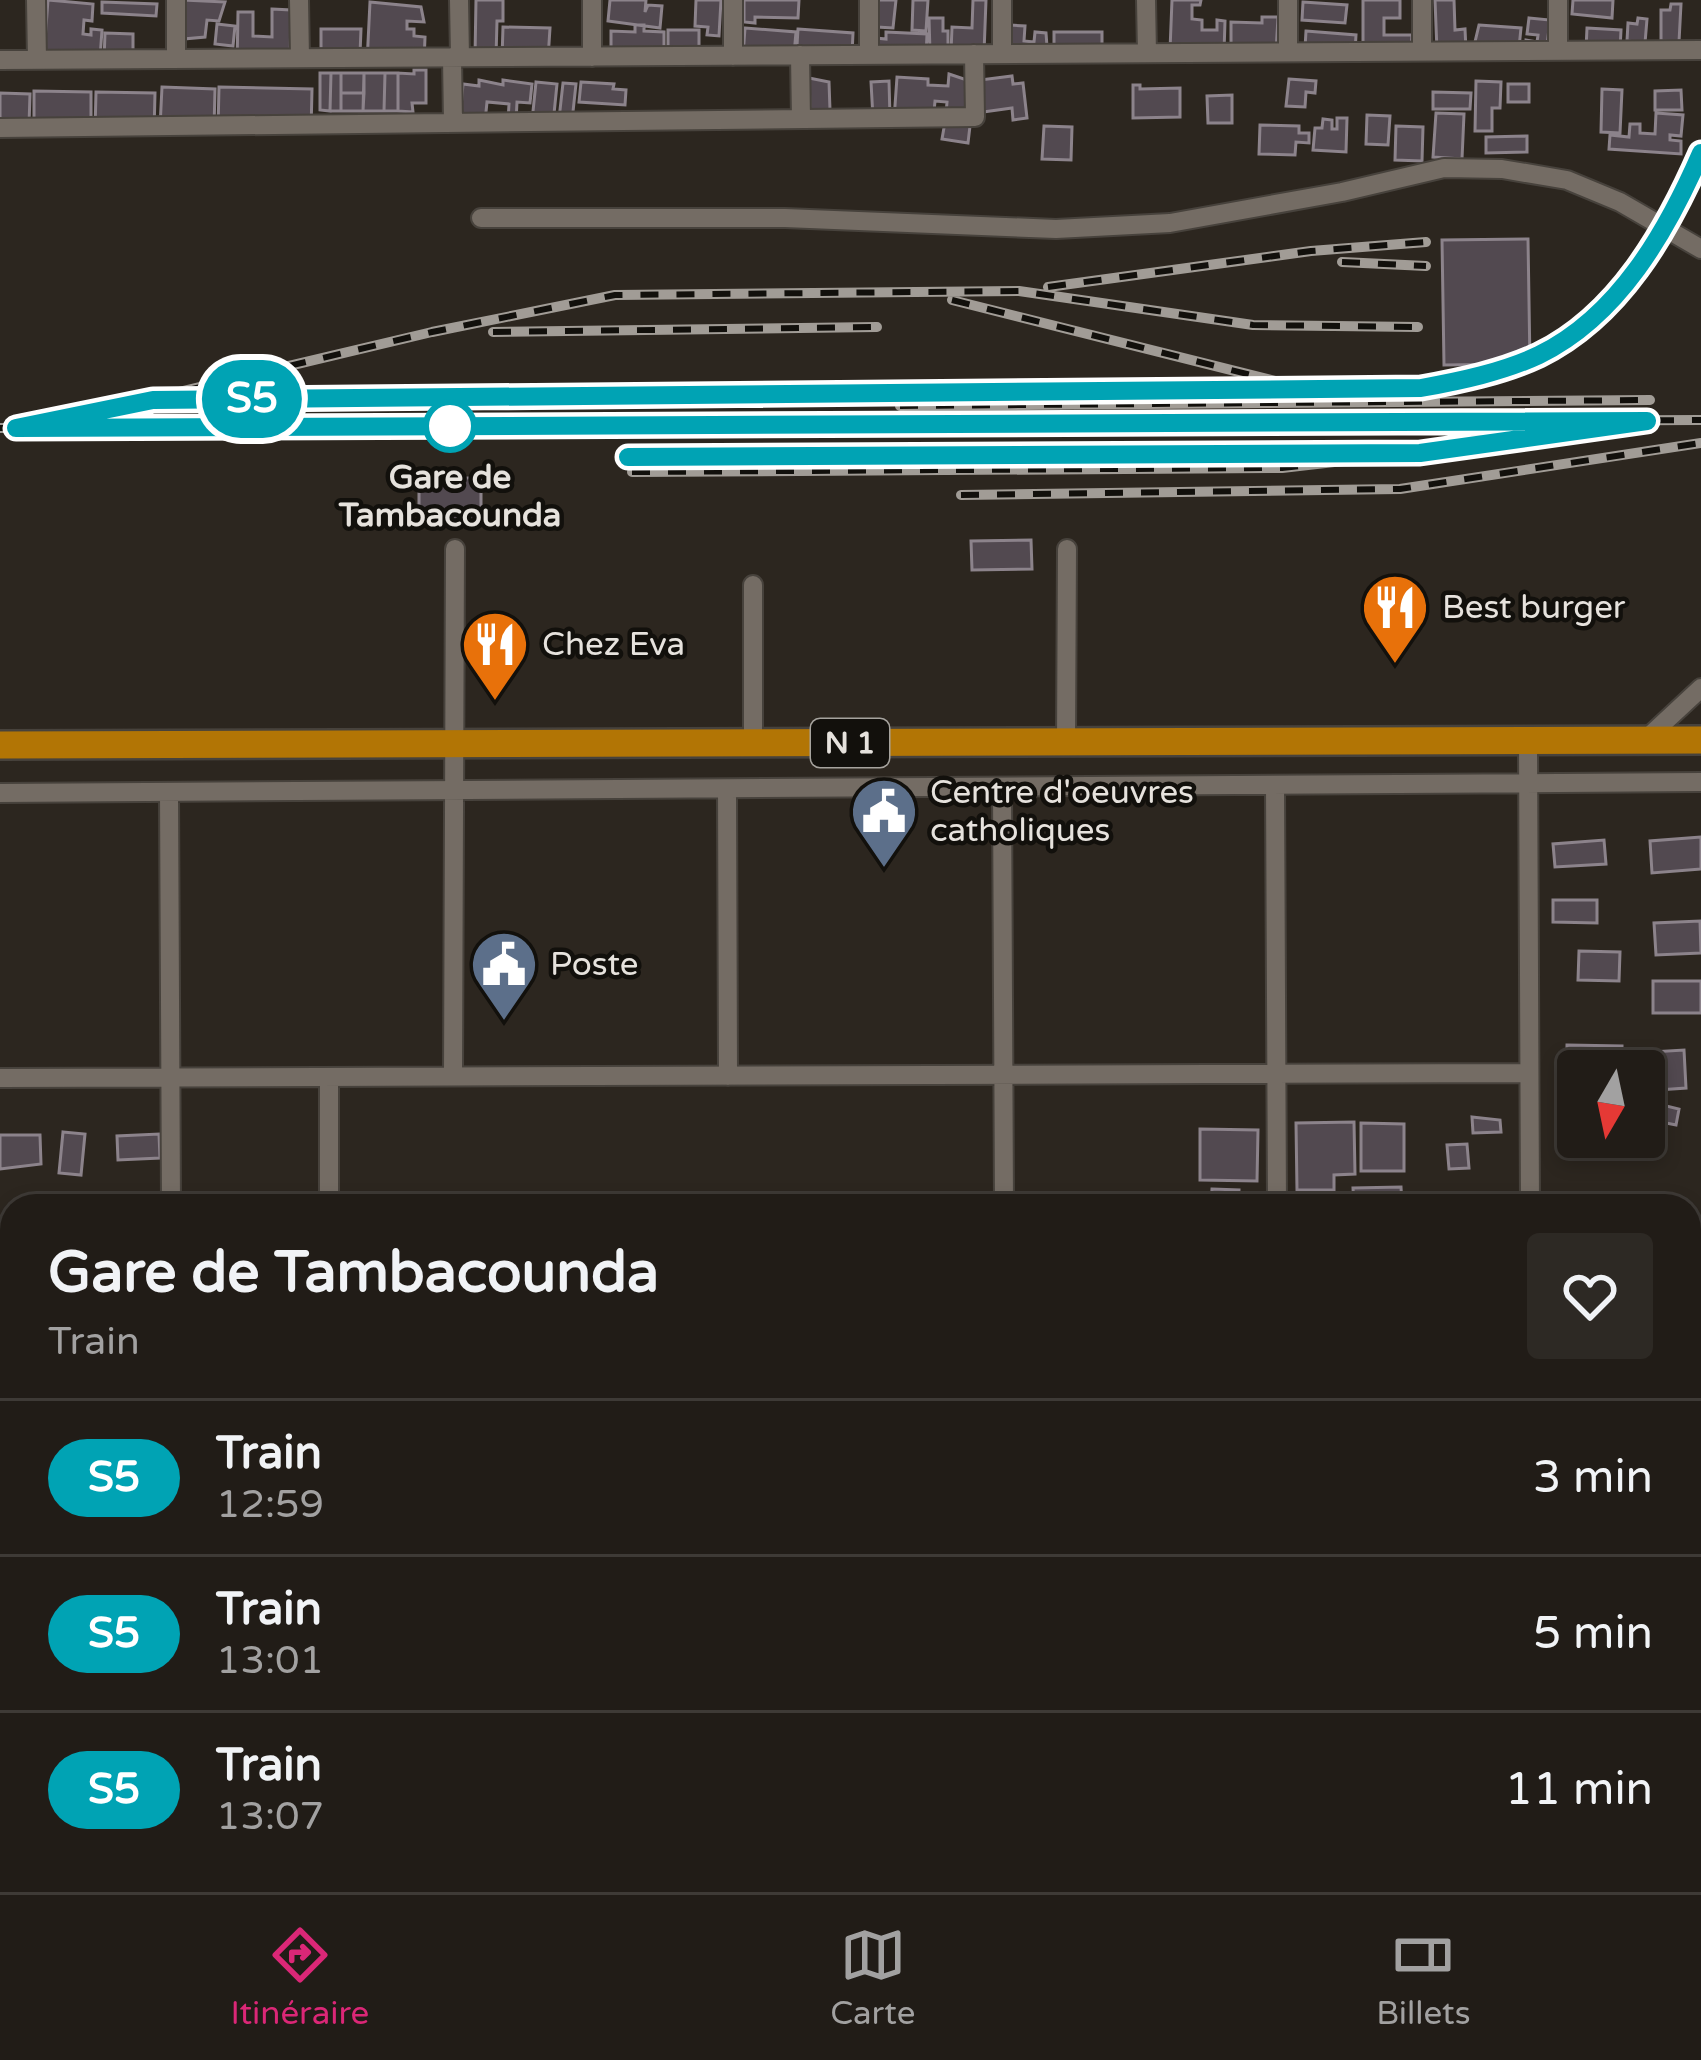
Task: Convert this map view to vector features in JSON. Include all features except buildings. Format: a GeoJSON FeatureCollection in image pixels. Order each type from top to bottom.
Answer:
{"type":"FeatureCollection","features":[{"type":"Feature","properties":{"kind":"highway","name":"N 1"},"geometry":{"type":"LineString","coordinates":[[0,745],[1701,740]]}},
{"type":"Feature","properties":{"kind":"street"},"geometry":{"type":"LineString","coordinates":[[36,0],[37,60]]}},
{"type":"Feature","properties":{"kind":"street"},"geometry":{"type":"LineString","coordinates":[[176,0],[176,59]]}},
{"type":"Feature","properties":{"kind":"street"},"geometry":{"type":"LineString","coordinates":[[299,0],[300,58]]}},
{"type":"Feature","properties":{"kind":"street"},"geometry":{"type":"LineString","coordinates":[[453,123],[460,0]]}},
{"type":"Feature","properties":{"kind":"street"},"geometry":{"type":"LineString","coordinates":[[592,0],[592,56]]}},
{"type":"Feature","properties":{"kind":"street"},"geometry":{"type":"LineString","coordinates":[[733,0],[734,56]]}},
{"type":"Feature","properties":{"kind":"street"},"geometry":{"type":"LineString","coordinates":[[869,0],[869,55]]}},
{"type":"Feature","properties":{"kind":"street"},"geometry":{"type":"LineString","coordinates":[[1002,0],[1002,54]]}},
{"type":"Feature","properties":{"kind":"street"},"geometry":{"type":"LineString","coordinates":[[1146,0],[1147,53]]}},
{"type":"Feature","properties":{"kind":"street"},"geometry":{"type":"LineString","coordinates":[[1288,0],[1288,52]]}},
{"type":"Feature","properties":{"kind":"street"},"geometry":{"type":"LineString","coordinates":[[1422,0],[1422,51]]}},
{"type":"Feature","properties":{"kind":"street"},"geometry":{"type":"LineString","coordinates":[[1558,0],[1558,50]]}},
{"type":"Feature","properties":{"kind":"street"},"geometry":{"type":"LineString","coordinates":[[0,60],[1701,50]]}},
{"type":"Feature","properties":{"kind":"street"},"geometry":{"type":"LineString","coordinates":[[0,128],[975,117],[974,54]]}},
{"type":"Feature","properties":{"kind":"street"},"geometry":{"type":"LineString","coordinates":[[800,56],[801,119]]}},
{"type":"Feature","properties":{"kind":"street"},"geometry":{"type":"LineString","coordinates":[[481,218],[784,218],[1056,229],[1170,223],[1342,192],[1444,167],[1567,180],[1620,202],[1701,249]]}},
{"type":"Feature","properties":{"kind":"street"},"geometry":{"type":"LineString","coordinates":[[453,1076],[455,549]]}},
{"type":"Feature","properties":{"kind":"street"},"geometry":{"type":"LineString","coordinates":[[1066,742],[1067,549]]}},
{"type":"Feature","properties":{"kind":"street"},"geometry":{"type":"LineString","coordinates":[[753,585],[753,743]]}},
{"type":"Feature","properties":{"kind":"street"},"geometry":{"type":"LineString","coordinates":[[1644,740],[1701,688]]}},
{"type":"Feature","properties":{"kind":"street"},"geometry":{"type":"LineString","coordinates":[[1528,741],[1530,1194]]}},
{"type":"Feature","properties":{"kind":"street"},"geometry":{"type":"LineString","coordinates":[[0,793],[1701,782]]}},
{"type":"Feature","properties":{"kind":"street"},"geometry":{"type":"LineString","coordinates":[[1275,785],[1277,1194]]}},
{"type":"Feature","properties":{"kind":"street"},"geometry":{"type":"LineString","coordinates":[[1002,787],[1004,1194]]}},
{"type":"Feature","properties":{"kind":"street"},"geometry":{"type":"LineString","coordinates":[[727,789],[728,1076]]}},
{"type":"Feature","properties":{"kind":"street"},"geometry":{"type":"LineString","coordinates":[[169,792],[171,1194]]}},
{"type":"Feature","properties":{"kind":"street"},"geometry":{"type":"LineString","coordinates":[[0,1078],[1529,1073]]}},
{"type":"Feature","properties":{"kind":"street"},"geometry":{"type":"LineString","coordinates":[[329,1077],[329,1194]]}},
{"type":"Feature","properties":{"kind":"railway"},"geometry":{"type":"LineString","coordinates":[[1421,387],[1525,361],[1593,318],[1656,241],[1701,153]]}},
{"type":"Feature","properties":{"kind":"railway"},"geometry":{"type":"LineString","coordinates":[[1048,287],[1311,251],[1426,242]]}},
{"type":"Feature","properties":{"kind":"railway"},"geometry":{"type":"LineString","coordinates":[[1342,262],[1426,266]]}},
{"type":"Feature","properties":{"kind":"railway"},"geometry":{"type":"LineString","coordinates":[[78,416],[432,332],[615,295],[1019,291],[1253,325],[1418,327]]}},
{"type":"Feature","properties":{"kind":"railway"},"geometry":{"type":"LineString","coordinates":[[952,300],[1307,389]]}},
{"type":"Feature","properties":{"kind":"railway"},"geometry":{"type":"LineString","coordinates":[[493,332],[877,327]]}},
{"type":"Feature","properties":{"kind":"railway"},"geometry":{"type":"LineString","coordinates":[[153,400],[921,392]]}},
{"type":"Feature","properties":{"kind":"railway"},"geometry":{"type":"LineString","coordinates":[[900,406],[1650,400]]}},
{"type":"Feature","properties":{"kind":"railway"},"geometry":{"type":"LineString","coordinates":[[0,428],[1701,420]]}},
{"type":"Feature","properties":{"kind":"railway"},"geometry":{"type":"LineString","coordinates":[[632,472],[1282,468],[1560,436]]}},
{"type":"Feature","properties":{"kind":"railway"},"geometry":{"type":"LineString","coordinates":[[961,495],[1400,489],[1701,443]]}},
{"type":"Feature","properties":{"kind":"train","name":"S5"},"geometry":{"type":"LineString","coordinates":[[628,457],[1420,453],[1647,421],[16,428],[153,400],[1421,388],[1513,365],[1541,354],[1581,326],[1645,260],[1667,226],[1701,153]]}},
{"type":"Feature","properties":{"kind":"place","name":"Gare de Tambacounda"},"geometry":{"type":"Point","coordinates":[450,426]}},
{"type":"Feature","properties":{"kind":"place","name":"Best burger"},"geometry":{"type":"Point","coordinates":[1395,666]}},
{"type":"Feature","properties":{"kind":"place","name":"Chez Eva"},"geometry":{"type":"Point","coordinates":[495,703]}},
{"type":"Feature","properties":{"kind":"place","name":"Centre d'oeuvres catholiques"},"geometry":{"type":"Point","coordinates":[884,870]}},
{"type":"Feature","properties":{"kind":"place","name":"Poste"},"geometry":{"type":"Point","coordinates":[504,1023]}}]}
